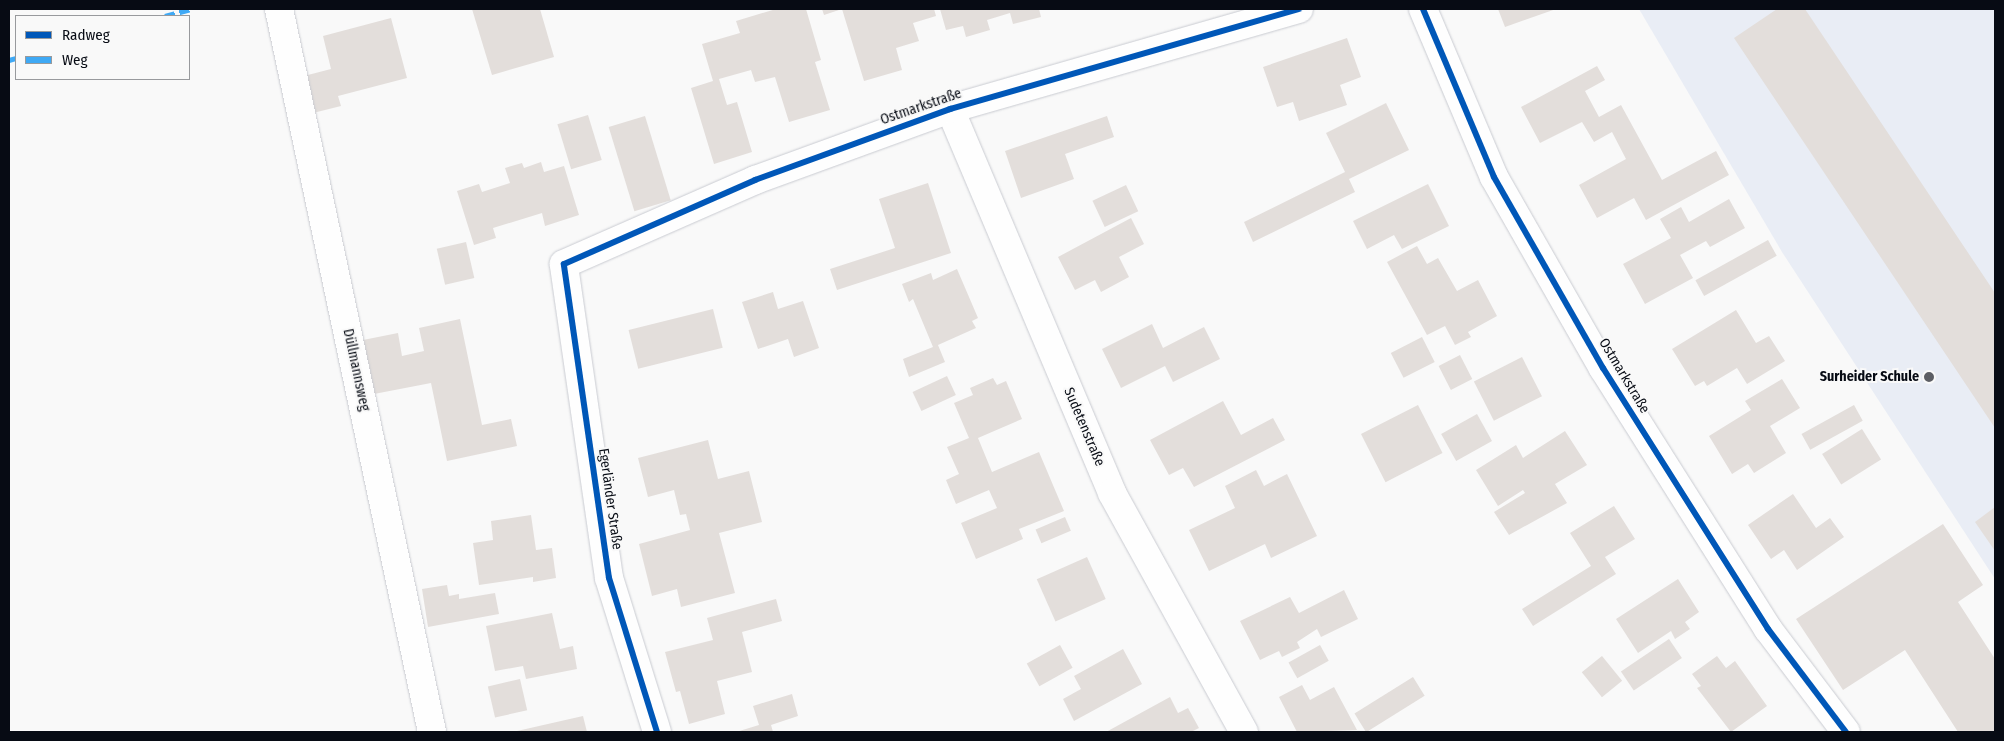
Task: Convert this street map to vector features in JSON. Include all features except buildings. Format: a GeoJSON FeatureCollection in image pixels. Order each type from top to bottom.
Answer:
{"type":"FeatureCollection","features":[{"type":"Feature","properties":{"kind":"street","name":"Düllmannsweg"},"geometry":{"type":"LineString","coordinates":[[279,9],[432,732]]}},
{"type":"Feature","properties":{"kind":"street","name":"Ostmarkstraße"},"geometry":{"type":"LineString","coordinates":[[564,264],[755,180],[950,109],[1298,9]]}},
{"type":"Feature","properties":{"kind":"street","name":"Ostmarkstraße"},"geometry":{"type":"LineString","coordinates":[[1423,9],[1494,177],[1603,368],[1768,629],[1846,732]]}},
{"type":"Feature","properties":{"kind":"street","name":"Sudetenstraße"},"geometry":{"type":"LineString","coordinates":[[950,109],[1112,493],[1244,732]]}},
{"type":"Feature","properties":{"kind":"street","name":"Egerländer Straße"},"geometry":{"type":"LineString","coordinates":[[564,264],[609,578],[657,732]]}},
{"type":"Feature","properties":{"kind":"shaded area","name":"Surheider Schule"},"geometry":{"type":"Polygon","coordinates":[[[1639,9],[1995,9],[1995,579],[1782,252],[1639,9]]]}},
{"type":"Feature","properties":{"kind":"marked path"},"geometry":{"type":"LineString","coordinates":[[169,15],[192,9]]}},
{"type":"Feature","properties":{"kind":"marked path"},"geometry":{"type":"LineString","coordinates":[[9,60],[15,58]]}},
{"type":"Feature","properties":{"kind":"cycle path"},"geometry":{"type":"LineString","coordinates":[[657,732],[609,578],[564,264],[755,180],[950,109],[1299,9]]}},
{"type":"Feature","properties":{"kind":"cycle path"},"geometry":{"type":"LineString","coordinates":[[1423,9],[1494,177],[1603,368],[1768,629],[1846,732]]}},
{"type":"Feature","properties":{"kind":"place","name":"Surheider Schule"},"geometry":{"type":"Point","coordinates":[1929,377]}}]}
